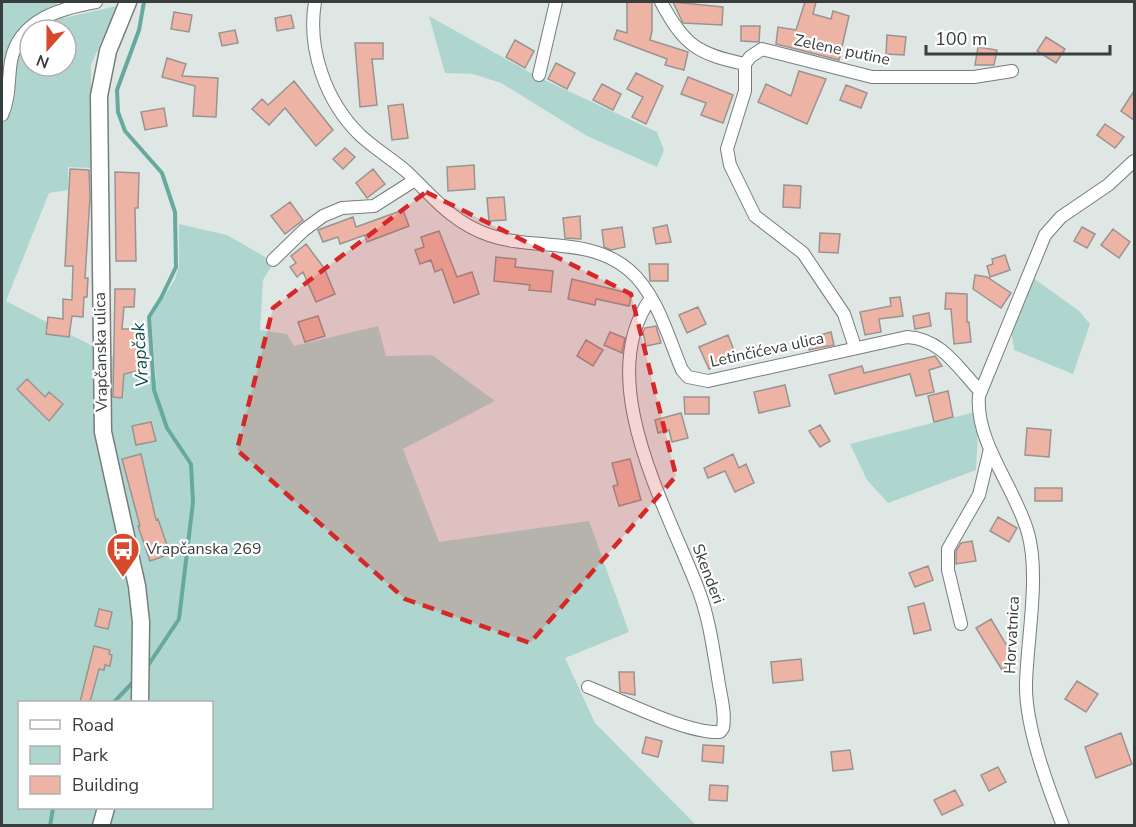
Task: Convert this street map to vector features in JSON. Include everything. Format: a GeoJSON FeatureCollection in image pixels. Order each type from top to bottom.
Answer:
{"type":"FeatureCollection","features":[{"type":"Feature","properties":{"kind":"street"},"geometry":{"type":"LineString","coordinates":[[2,115],[7,103],[11,59],[24,37],[47,15],[65,7],[96,2]]}},
{"type":"Feature","properties":{"kind":"street","name":"Vrapčanska ulica"},"geometry":{"type":"LineString","coordinates":[[128,2],[105,60],[99,96],[102,421],[137,586],[141,622],[140,701]]}},
{"type":"Feature","properties":{"kind":"street","name":"Letinčićeva ulica"},"geometry":{"type":"LineString","coordinates":[[315,2],[316,56],[332,97],[359,134],[415,180],[453,218],[468,228],[508,240],[565,245],[599,254],[628,269],[651,298],[682,370],[688,377],[699,380],[811,359],[899,337],[922,339],[949,355],[980,391]]}},
{"type":"Feature","properties":{"kind":"street"},"geometry":{"type":"LineString","coordinates":[[539,75],[556,2]]}},
{"type":"Feature","properties":{"kind":"street"},"geometry":{"type":"LineString","coordinates":[[661,2],[687,43],[713,57],[745,64],[745,91],[727,149],[730,165],[755,216],[803,253],[844,314],[855,347]]}},
{"type":"Feature","properties":{"kind":"street","name":"Zelene putine"},"geometry":{"type":"LineString","coordinates":[[745,64],[750,57],[762,49],[872,77],[974,77],[1012,71]]}},
{"type":"Feature","properties":{"kind":"street","name":"Horvatnica"},"geometry":{"type":"LineString","coordinates":[[1063,825],[1043,774],[1027,697],[1032,575],[1028,533],[1003,472],[990,449],[980,412],[980,391],[1045,235],[1061,217],[1108,185],[1134,161]]}},
{"type":"Feature","properties":{"kind":"street"},"geometry":{"type":"LineString","coordinates":[[273,260],[304,230],[323,216],[342,208],[374,206],[415,180]]}},
{"type":"Feature","properties":{"kind":"street","name":"Skenderi"},"geometry":{"type":"LineString","coordinates":[[588,687],[692,729],[711,733],[720,732],[725,722],[706,616],[698,589],[656,495],[639,435],[628,380],[627,367],[631,341],[651,298]]}},
{"type":"Feature","properties":{"kind":"street","name":"Horvatnica"},"geometry":{"type":"LineString","coordinates":[[961,624],[948,570],[948,549],[978,495],[990,449]]}},
{"type":"Feature","properties":{"kind":"street"},"geometry":{"type":"LineString","coordinates":[[101,825],[105,809]]}},
{"type":"Feature","properties":{"kind":"highlighted area"},"geometry":{"type":"Polygon","coordinates":[[[426,192],[631,294],[676,476],[530,643],[405,599],[237,450],[273,308],[426,192]]]}},
{"type":"Feature","properties":{"kind":"green space"},"geometry":{"type":"Polygon","coordinates":[[[2,2],[56,2],[63,18],[117,6],[91,65],[91,168],[68,167],[68,190],[49,193],[6,301],[156,379],[151,318],[175,279],[179,266],[179,224],[227,235],[274,262],[263,280],[260,330],[287,334],[294,346],[378,326],[386,356],[432,355],[495,401],[403,449],[439,542],[589,521],[629,632],[565,658],[595,723],[695,824],[2,826],[2,2]]]}},
{"type":"Feature","properties":{"kind":"green space"},"geometry":{"type":"Polygon","coordinates":[[[429,16],[540,78],[657,132],[664,150],[657,167],[587,136],[501,83],[473,74],[445,73],[429,16]]]}},
{"type":"Feature","properties":{"kind":"green space"},"geometry":{"type":"Polygon","coordinates":[[[1032,277],[1079,311],[1090,324],[1073,374],[1014,350],[1011,329],[1032,277]]]}},
{"type":"Feature","properties":{"kind":"green space"},"geometry":{"type":"Polygon","coordinates":[[[975,412],[978,433],[976,470],[888,503],[867,480],[850,444],[975,412]]]}},
{"type":"Feature","properties":{"kind":"building"},"geometry":{"type":"Polygon","coordinates":[[[627,2],[652,2],[650,40],[688,52],[684,70],[665,65],[667,59],[614,39],[617,30],[627,33],[627,2]]]}},
{"type":"Feature","properties":{"kind":"building"},"geometry":{"type":"Polygon","coordinates":[[[673,2],[723,7],[722,25],[683,23],[673,2]]]}},
{"type":"Feature","properties":{"kind":"building"},"geometry":{"type":"Polygon","coordinates":[[[805,2],[816,2],[813,14],[831,19],[833,11],[849,16],[839,60],[776,44],[778,27],[796,30],[805,2]]]}},
{"type":"Feature","properties":{"kind":"building"},"geometry":{"type":"Polygon","coordinates":[[[174,12],[192,15],[189,32],[171,29],[174,12]]]}},
{"type":"Feature","properties":{"kind":"building"},"geometry":{"type":"Polygon","coordinates":[[[291,15],[294,28],[277,31],[275,18],[291,15]]]}},
{"type":"Feature","properties":{"kind":"building"},"geometry":{"type":"Polygon","coordinates":[[[741,26],[760,26],[759,42],[741,41],[741,26]]]}},
{"type":"Feature","properties":{"kind":"building"},"geometry":{"type":"Polygon","coordinates":[[[235,30],[238,43],[222,46],[219,33],[235,30]]]}},
{"type":"Feature","properties":{"kind":"building"},"geometry":{"type":"Polygon","coordinates":[[[887,35],[906,37],[904,55],[886,54],[887,35]]]}},
{"type":"Feature","properties":{"kind":"building"},"geometry":{"type":"Polygon","coordinates":[[[1046,37],[1065,49],[1056,63],[1037,51],[1046,37]]]}},
{"type":"Feature","properties":{"kind":"building"},"geometry":{"type":"Polygon","coordinates":[[[515,40],[534,51],[525,68],[506,57],[515,40]]]}},
{"type":"Feature","properties":{"kind":"building"},"geometry":{"type":"Polygon","coordinates":[[[355,43],[383,43],[383,59],[372,59],[377,105],[360,107],[355,43]]]}},
{"type":"Feature","properties":{"kind":"building"},"geometry":{"type":"Polygon","coordinates":[[[978,47],[997,50],[994,65],[975,65],[978,47]]]}},
{"type":"Feature","properties":{"kind":"building"},"geometry":{"type":"Polygon","coordinates":[[[167,58],[186,64],[182,76],[218,78],[216,117],[193,116],[195,86],[162,77],[167,58]]]}},
{"type":"Feature","properties":{"kind":"building"},"geometry":{"type":"Polygon","coordinates":[[[556,63],[575,73],[567,89],[548,79],[556,63]]]}},
{"type":"Feature","properties":{"kind":"building"},"geometry":{"type":"Polygon","coordinates":[[[799,71],[826,79],[807,124],[758,102],[766,84],[791,96],[799,71]]]}},
{"type":"Feature","properties":{"kind":"building"},"geometry":{"type":"Polygon","coordinates":[[[636,73],[663,86],[646,124],[632,117],[643,97],[627,89],[636,73]]]}},
{"type":"Feature","properties":{"kind":"building"},"geometry":{"type":"Polygon","coordinates":[[[688,77],[733,95],[723,123],[701,115],[706,103],[681,94],[688,77]]]}},
{"type":"Feature","properties":{"kind":"building"},"geometry":{"type":"Polygon","coordinates":[[[294,81],[333,130],[316,146],[285,108],[269,125],[252,109],[262,99],[268,105],[294,81]]]}},
{"type":"Feature","properties":{"kind":"building"},"geometry":{"type":"Polygon","coordinates":[[[602,84],[621,94],[613,110],[593,100],[602,84]]]}},
{"type":"Feature","properties":{"kind":"building"},"geometry":{"type":"Polygon","coordinates":[[[846,85],[867,93],[861,108],[840,100],[846,85]]]}},
{"type":"Feature","properties":{"kind":"building"},"geometry":{"type":"Polygon","coordinates":[[[1134,91],[1134,120],[1121,111],[1134,91]]]}},
{"type":"Feature","properties":{"kind":"building"},"geometry":{"type":"Polygon","coordinates":[[[403,104],[408,138],[392,140],[388,106],[403,104]]]}},
{"type":"Feature","properties":{"kind":"building"},"geometry":{"type":"Polygon","coordinates":[[[164,108],[167,126],[145,130],[141,112],[164,108]]]}},
{"type":"Feature","properties":{"kind":"building"},"geometry":{"type":"Polygon","coordinates":[[[1105,124],[1124,137],[1115,148],[1097,135],[1105,124]]]}},
{"type":"Feature","properties":{"kind":"building"},"geometry":{"type":"Polygon","coordinates":[[[345,148],[355,157],[343,169],[333,159],[345,148]]]}},
{"type":"Feature","properties":{"kind":"building"},"geometry":{"type":"Polygon","coordinates":[[[474,165],[475,189],[448,191],[447,167],[474,165]]]}},
{"type":"Feature","properties":{"kind":"building"},"geometry":{"type":"Polygon","coordinates":[[[70,169],[89,170],[90,197],[85,278],[88,278],[87,297],[84,297],[83,317],[72,316],[69,337],[46,334],[48,317],[63,319],[63,299],[72,300],[73,266],[65,266],[70,169]]]}},
{"type":"Feature","properties":{"kind":"building"},"geometry":{"type":"Polygon","coordinates":[[[373,169],[385,184],[367,198],[356,183],[373,169]]]}},
{"type":"Feature","properties":{"kind":"building"},"geometry":{"type":"Polygon","coordinates":[[[115,172],[139,173],[138,208],[135,208],[136,261],[116,261],[115,172]]]}},
{"type":"Feature","properties":{"kind":"building"},"geometry":{"type":"Polygon","coordinates":[[[784,185],[801,186],[800,208],[783,207],[784,185]]]}},
{"type":"Feature","properties":{"kind":"building"},"geometry":{"type":"Polygon","coordinates":[[[504,197],[506,220],[489,221],[487,198],[504,197]]]}},
{"type":"Feature","properties":{"kind":"building"},"geometry":{"type":"Polygon","coordinates":[[[290,202],[303,220],[285,234],[271,216],[290,202]]]}},
{"type":"Feature","properties":{"kind":"building"},"geometry":{"type":"Polygon","coordinates":[[[403,210],[409,226],[367,242],[365,235],[340,244],[338,237],[323,242],[318,230],[353,217],[356,227],[403,210]]]}},
{"type":"Feature","properties":{"kind":"building"},"geometry":{"type":"Polygon","coordinates":[[[580,216],[581,239],[565,238],[563,218],[580,216]]]}},
{"type":"Feature","properties":{"kind":"building"},"geometry":{"type":"Polygon","coordinates":[[[667,225],[671,242],[656,244],[653,228],[667,225]]]}},
{"type":"Feature","properties":{"kind":"building"},"geometry":{"type":"Polygon","coordinates":[[[622,227],[625,247],[611,250],[604,247],[602,230],[622,227]]]}},
{"type":"Feature","properties":{"kind":"building"},"geometry":{"type":"Polygon","coordinates":[[[1082,227],[1095,234],[1087,248],[1074,241],[1082,227]]]}},
{"type":"Feature","properties":{"kind":"building"},"geometry":{"type":"Polygon","coordinates":[[[1113,229],[1130,242],[1119,258],[1101,245],[1113,229]]]}},
{"type":"Feature","properties":{"kind":"building"},"geometry":{"type":"Polygon","coordinates":[[[439,231],[457,277],[472,272],[479,294],[454,303],[442,269],[435,272],[431,260],[420,264],[415,250],[424,247],[421,237],[439,231]]]}},
{"type":"Feature","properties":{"kind":"building"},"geometry":{"type":"Polygon","coordinates":[[[820,233],[840,234],[838,253],[819,252],[820,233]]]}},
{"type":"Feature","properties":{"kind":"building"},"geometry":{"type":"Polygon","coordinates":[[[306,244],[324,268],[335,294],[316,302],[303,272],[297,277],[290,267],[296,263],[291,256],[306,244]]]}},
{"type":"Feature","properties":{"kind":"building"},"geometry":{"type":"Polygon","coordinates":[[[1005,255],[1010,270],[990,277],[987,266],[993,264],[992,259],[1005,255]]]}},
{"type":"Feature","properties":{"kind":"building"},"geometry":{"type":"Polygon","coordinates":[[[496,257],[516,259],[515,267],[553,271],[551,292],[529,290],[530,285],[494,281],[496,257]]]}},
{"type":"Feature","properties":{"kind":"building"},"geometry":{"type":"Polygon","coordinates":[[[649,264],[668,264],[668,281],[650,281],[649,264]]]}},
{"type":"Feature","properties":{"kind":"building"},"geometry":{"type":"Polygon","coordinates":[[[975,275],[987,277],[1011,293],[1001,308],[973,289],[975,275]]]}},
{"type":"Feature","properties":{"kind":"building"},"geometry":{"type":"Polygon","coordinates":[[[572,279],[632,294],[629,306],[596,299],[595,305],[568,299],[572,279]]]}},
{"type":"Feature","properties":{"kind":"building"},"geometry":{"type":"Polygon","coordinates":[[[115,289],[135,289],[134,307],[124,307],[122,329],[137,329],[136,345],[139,344],[145,369],[124,374],[122,398],[113,397],[115,289]]]}},
{"type":"Feature","properties":{"kind":"building"},"geometry":{"type":"Polygon","coordinates":[[[946,293],[967,294],[967,322],[969,322],[971,342],[954,344],[951,309],[945,309],[946,293]]]}},
{"type":"Feature","properties":{"kind":"building"},"geometry":{"type":"Polygon","coordinates":[[[900,297],[903,316],[879,319],[881,332],[865,335],[860,312],[891,306],[890,298],[900,297]]]}},
{"type":"Feature","properties":{"kind":"building"},"geometry":{"type":"Polygon","coordinates":[[[698,307],[706,324],[687,333],[679,315],[698,307]]]}},
{"type":"Feature","properties":{"kind":"building"},"geometry":{"type":"Polygon","coordinates":[[[929,313],[931,326],[915,329],[913,316],[929,313]]]}},
{"type":"Feature","properties":{"kind":"building"},"geometry":{"type":"Polygon","coordinates":[[[318,316],[325,336],[305,342],[298,322],[318,316]]]}},
{"type":"Feature","properties":{"kind":"building"},"geometry":{"type":"Polygon","coordinates":[[[656,326],[661,343],[646,346],[643,332],[645,328],[656,326]]]}},
{"type":"Feature","properties":{"kind":"building"},"geometry":{"type":"Polygon","coordinates":[[[610,332],[625,338],[622,353],[604,345],[610,332]]]}},
{"type":"Feature","properties":{"kind":"building"},"geometry":{"type":"Polygon","coordinates":[[[831,332],[834,345],[809,350],[806,339],[831,332]]]}},
{"type":"Feature","properties":{"kind":"building"},"geometry":{"type":"Polygon","coordinates":[[[728,335],[737,358],[709,369],[699,347],[728,335]]]}},
{"type":"Feature","properties":{"kind":"building"},"geometry":{"type":"Polygon","coordinates":[[[586,340],[603,350],[593,366],[577,356],[586,340]]]}},
{"type":"Feature","properties":{"kind":"building"},"geometry":{"type":"Polygon","coordinates":[[[935,356],[942,366],[929,370],[934,392],[916,396],[910,374],[835,394],[829,375],[862,366],[864,373],[935,356]]]}},
{"type":"Feature","properties":{"kind":"building"},"geometry":{"type":"Polygon","coordinates":[[[27,379],[45,397],[49,392],[63,404],[49,421],[17,389],[27,379]]]}},
{"type":"Feature","properties":{"kind":"building"},"geometry":{"type":"Polygon","coordinates":[[[785,385],[790,406],[759,413],[754,392],[785,385]]]}},
{"type":"Feature","properties":{"kind":"building"},"geometry":{"type":"Polygon","coordinates":[[[948,391],[953,417],[934,422],[928,396],[948,391]]]}},
{"type":"Feature","properties":{"kind":"building"},"geometry":{"type":"Polygon","coordinates":[[[684,397],[709,397],[709,414],[685,414],[684,397]]]}},
{"type":"Feature","properties":{"kind":"building"},"geometry":{"type":"Polygon","coordinates":[[[681,413],[688,438],[672,442],[669,430],[658,433],[655,420],[681,413]]]}},
{"type":"Feature","properties":{"kind":"building"},"geometry":{"type":"Polygon","coordinates":[[[151,422],[156,441],[136,445],[132,426],[151,422]]]}},
{"type":"Feature","properties":{"kind":"building"},"geometry":{"type":"Polygon","coordinates":[[[820,425],[830,441],[820,447],[809,431],[820,425]]]}},
{"type":"Feature","properties":{"kind":"building"},"geometry":{"type":"Polygon","coordinates":[[[1027,428],[1051,430],[1049,457],[1025,455],[1027,428]]]}},
{"type":"Feature","properties":{"kind":"building"},"geometry":{"type":"Polygon","coordinates":[[[141,454],[156,520],[158,519],[170,554],[150,561],[138,526],[140,526],[122,459],[141,454]]]}},
{"type":"Feature","properties":{"kind":"building"},"geometry":{"type":"Polygon","coordinates":[[[733,454],[739,468],[746,464],[754,483],[735,492],[725,471],[708,478],[704,468],[733,454]]]}},
{"type":"Feature","properties":{"kind":"building"},"geometry":{"type":"Polygon","coordinates":[[[630,459],[641,500],[619,506],[613,486],[618,485],[612,463],[630,459]]]}},
{"type":"Feature","properties":{"kind":"building"},"geometry":{"type":"Polygon","coordinates":[[[1035,488],[1062,488],[1062,501],[1035,501],[1035,488]]]}},
{"type":"Feature","properties":{"kind":"building"},"geometry":{"type":"Polygon","coordinates":[[[998,517],[1017,528],[1009,542],[990,531],[998,517]]]}},
{"type":"Feature","properties":{"kind":"building"},"geometry":{"type":"Polygon","coordinates":[[[972,541],[976,561],[956,564],[956,551],[961,543],[972,541]]]}},
{"type":"Feature","properties":{"kind":"building"},"geometry":{"type":"Polygon","coordinates":[[[928,566],[933,580],[915,587],[909,573],[928,566]]]}},
{"type":"Feature","properties":{"kind":"building"},"geometry":{"type":"Polygon","coordinates":[[[924,603],[931,630],[914,634],[908,607],[924,603]]]}},
{"type":"Feature","properties":{"kind":"building"},"geometry":{"type":"Polygon","coordinates":[[[99,609],[112,612],[108,629],[95,626],[99,609]]]}},
{"type":"Feature","properties":{"kind":"building"},"geometry":{"type":"Polygon","coordinates":[[[991,619],[1016,661],[1002,670],[976,628],[991,619]]]}},
{"type":"Feature","properties":{"kind":"building"},"geometry":{"type":"Polygon","coordinates":[[[94,646],[110,650],[109,654],[112,655],[110,666],[105,665],[104,670],[99,669],[90,701],[80,701],[94,646]]]}},
{"type":"Feature","properties":{"kind":"building"},"geometry":{"type":"Polygon","coordinates":[[[801,659],[803,680],[773,683],[771,662],[801,659]]]}},
{"type":"Feature","properties":{"kind":"building"},"geometry":{"type":"Polygon","coordinates":[[[619,672],[634,672],[635,695],[620,692],[619,672]]]}},
{"type":"Feature","properties":{"kind":"building"},"geometry":{"type":"Polygon","coordinates":[[[1077,681],[1098,694],[1086,712],[1065,699],[1077,681]]]}},
{"type":"Feature","properties":{"kind":"building"},"geometry":{"type":"Polygon","coordinates":[[[1121,733],[1132,764],[1096,778],[1085,747],[1121,733]]]}},
{"type":"Feature","properties":{"kind":"building"},"geometry":{"type":"Polygon","coordinates":[[[646,737],[662,741],[658,757],[642,753],[646,737]]]}},
{"type":"Feature","properties":{"kind":"building"},"geometry":{"type":"Polygon","coordinates":[[[703,745],[724,746],[723,763],[702,761],[703,745]]]}},
{"type":"Feature","properties":{"kind":"building"},"geometry":{"type":"Polygon","coordinates":[[[850,750],[853,769],[833,771],[831,752],[850,750]]]}},
{"type":"Feature","properties":{"kind":"building"},"geometry":{"type":"Polygon","coordinates":[[[998,767],[1006,782],[989,791],[981,775],[998,767]]]}},
{"type":"Feature","properties":{"kind":"building"},"geometry":{"type":"Polygon","coordinates":[[[710,785],[728,786],[727,801],[709,800],[710,785]]]}},
{"type":"Feature","properties":{"kind":"building"},"geometry":{"type":"Polygon","coordinates":[[[955,790],[963,805],[942,815],[934,800],[955,790]]]}},
{"type":"Feature","properties":{"kind":"waterway","name":"Vrapčak"},"geometry":{"type":"LineString","coordinates":[[144,2],[139,30],[117,90],[118,112],[125,131],[162,173],[175,212],[176,267],[149,317],[154,390],[167,428],[191,464],[193,502],[179,619],[147,667]]}},
{"type":"Feature","properties":{"kind":"waterway","name":"Vrapčak"},"geometry":{"type":"LineString","coordinates":[[115,701],[134,681]]}},
{"type":"Feature","properties":{"kind":"waterway","name":"Vrapčak"},"geometry":{"type":"LineString","coordinates":[[50,826],[53,809]]}},
{"type":"Feature","properties":{"kind":"place","name":"Vrapčanska 269"},"geometry":{"type":"Point","coordinates":[123,578]}}]}
